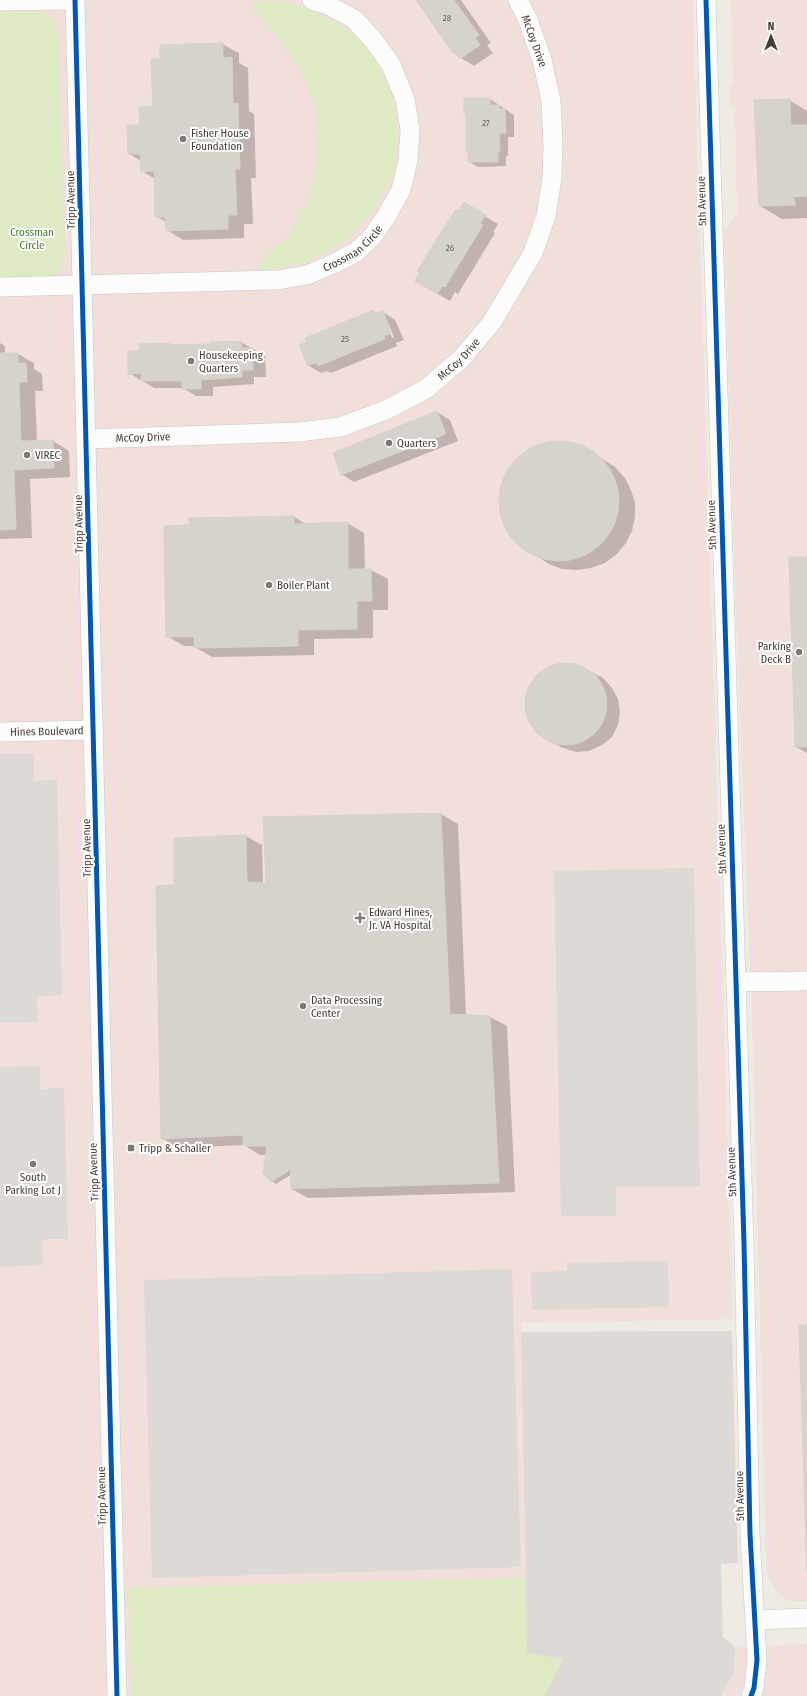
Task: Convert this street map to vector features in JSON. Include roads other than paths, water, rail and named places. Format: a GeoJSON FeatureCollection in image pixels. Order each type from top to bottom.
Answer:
{"type":"FeatureCollection","features":[{"type":"Feature","properties":{"kind":"street"},"geometry":{"type":"LineString","coordinates":[[0,1],[72,0]]}},
{"type":"Feature","properties":{"kind":"street","name":"Tripp Avenue"},"geometry":{"type":"LineString","coordinates":[[76,0],[117,1696]]}},
{"type":"Feature","properties":{"kind":"street","name":"Crossman Circle"},"geometry":{"type":"LineString","coordinates":[[0,287],[277,280],[307,275],[356,252],[373,236],[401,190],[408,160],[410,130],[405,99],[391,65],[375,42],[354,19],[326,4],[312,0]]}},
{"type":"Feature","properties":{"kind":"street","name":"McCoy Drive"},"geometry":{"type":"LineString","coordinates":[[87,439],[300,432],[340,427],[386,410],[426,389],[462,358],[492,322],[533,253],[546,216],[552,178],[553,144],[549,94],[542,60],[528,20],[518,0]]}},
{"type":"Feature","properties":{"kind":"street","name":"5th Avenue"},"geometry":{"type":"LineString","coordinates":[[706,0],[744,1235],[750,1534],[756,1620],[757,1660],[752,1696]]}},
{"type":"Feature","properties":{"kind":"street","name":"Hines Boulevard"},"geometry":{"type":"LineString","coordinates":[[0,732],[94,730]]}},
{"type":"Feature","properties":{"kind":"street"},"geometry":{"type":"LineString","coordinates":[[736,982],[807,981]]}},
{"type":"Feature","properties":{"kind":"street"},"geometry":{"type":"LineString","coordinates":[[756,1620],[807,1618]]}},
{"type":"Feature","properties":{"kind":"place","name":"Fisher House Foundation"},"geometry":{"type":"Point","coordinates":[183,139]}},
{"type":"Feature","properties":{"kind":"place","name":"Housekeeping Quarters"},"geometry":{"type":"Point","coordinates":[191,361]}},
{"type":"Feature","properties":{"kind":"place","name":"Quarters"},"geometry":{"type":"Point","coordinates":[389,443]}},
{"type":"Feature","properties":{"kind":"place","name":"VIREC"},"geometry":{"type":"Point","coordinates":[27,455]}},
{"type":"Feature","properties":{"kind":"place","name":"Boiler Plant"},"geometry":{"type":"Point","coordinates":[269,585]}},
{"type":"Feature","properties":{"kind":"place","name":"Parking Deck B"},"geometry":{"type":"Point","coordinates":[799,652]}},
{"type":"Feature","properties":{"kind":"place","name":"Edward Hines, Jr. VA Hospital"},"geometry":{"type":"Point","coordinates":[360,918]}},
{"type":"Feature","properties":{"kind":"place","name":"Data Processing Center"},"geometry":{"type":"Point","coordinates":[303,1006]}},
{"type":"Feature","properties":{"kind":"place","name":"Tripp & Schaller"},"geometry":{"type":"Point","coordinates":[131,1148]}},
{"type":"Feature","properties":{"kind":"place","name":"South Parking Lot J"},"geometry":{"type":"Point","coordinates":[33,1164]}}]}
